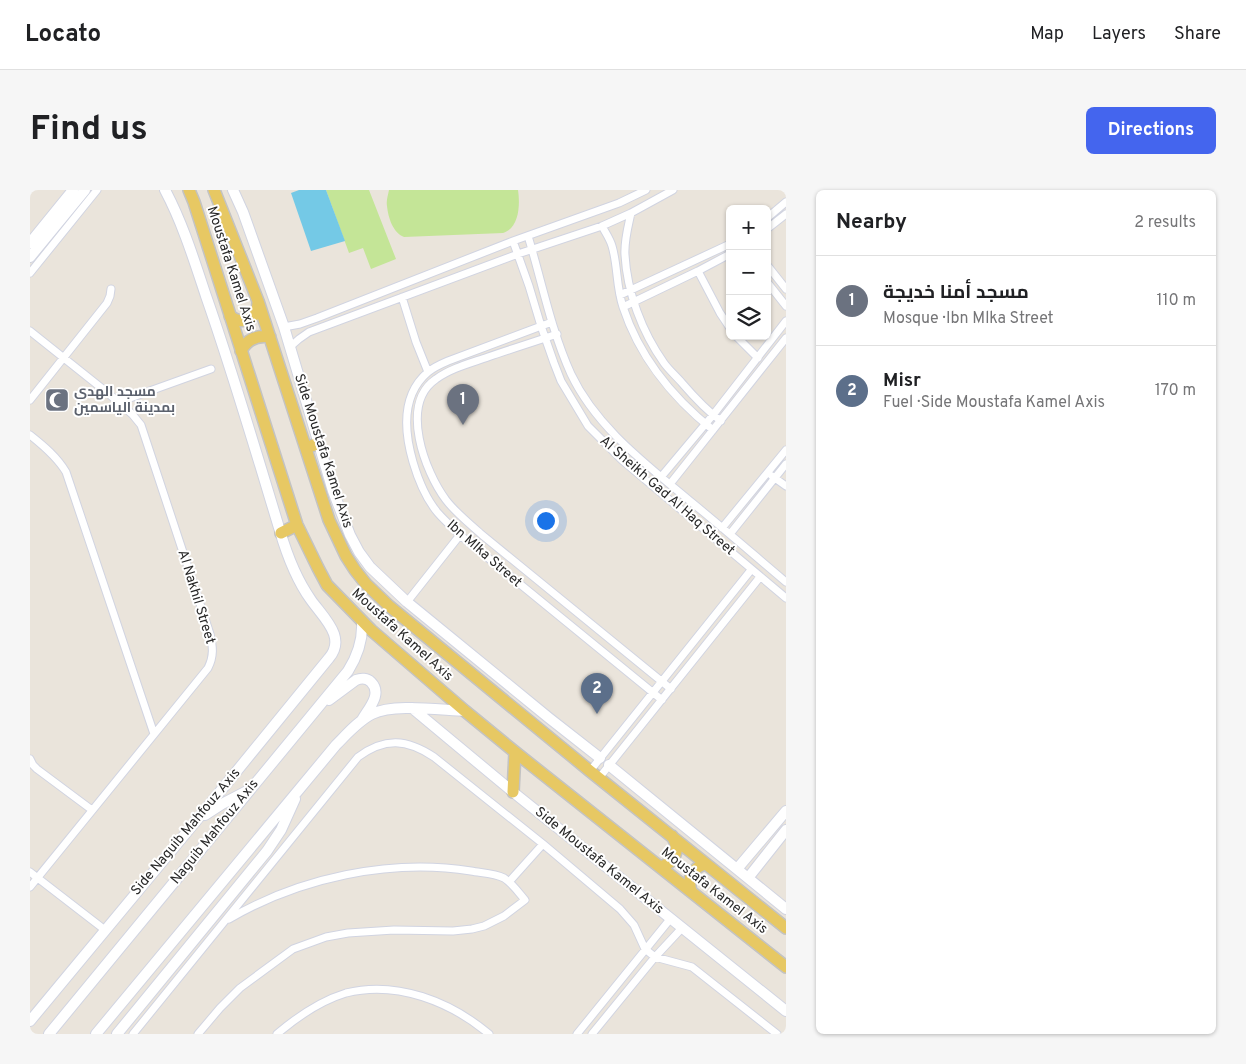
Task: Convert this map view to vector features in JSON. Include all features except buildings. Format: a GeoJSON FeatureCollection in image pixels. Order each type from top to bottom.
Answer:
{"type":"FeatureCollection","features":[{"type":"Feature","properties":{"kind":"main road","name":"Moustafa Kamel Axis"},"geometry":{"type":"LineString","coordinates":[[189,190],[297,525],[327,585],[371,630],[515,752],[786,967]]}},
{"type":"Feature","properties":{"kind":"main road","name":"Moustafa Kamel Axis"},"geometry":{"type":"LineString","coordinates":[[214,190],[258,301],[329,520],[346,556],[355,570],[366,584],[389,606],[786,928]]}},
{"type":"Feature","properties":{"kind":"main road"},"geometry":{"type":"LineString","coordinates":[[230,316],[242,321],[249,319],[257,312],[258,301]]}},
{"type":"Feature","properties":{"kind":"main road"},"geometry":{"type":"LineString","coordinates":[[241,351],[246,343],[253,338],[261,336],[270,337]]}},
{"type":"Feature","properties":{"kind":"main road"},"geometry":{"type":"LineString","coordinates":[[306,448],[319,443]]}},
{"type":"Feature","properties":{"kind":"main road"},"geometry":{"type":"LineString","coordinates":[[281,532],[297,525]]}},
{"type":"Feature","properties":{"kind":"main road"},"geometry":{"type":"LineString","coordinates":[[513,792],[515,752]]}},
{"type":"Feature","properties":{"kind":"main road"},"geometry":{"type":"LineString","coordinates":[[660,867],[671,862],[675,855],[676,847],[672,836]]}},
{"type":"Feature","properties":{"kind":"main road"},"geometry":{"type":"LineString","coordinates":[[691,891],[690,882],[692,874],[698,867],[706,864]]}},
{"type":"Feature","properties":{"kind":"street"},"geometry":{"type":"LineString","coordinates":[[30,243],[73,190]]}},
{"type":"Feature","properties":{"kind":"street"},"geometry":{"type":"LineString","coordinates":[[30,257],[85,190]]}},
{"type":"Feature","properties":{"kind":"street"},"geometry":{"type":"LineString","coordinates":[[30,273],[97,190]]}},
{"type":"Feature","properties":{"kind":"street"},"geometry":{"type":"LineString","coordinates":[[166,190],[179,217],[228,359],[281,532]]}},
{"type":"Feature","properties":{"kind":"street","name":"Side Moustafa Kamel Axis"},"geometry":{"type":"LineString","coordinates":[[233,190],[243,212],[284,327],[342,514],[359,552],[370,567],[407,602],[600,758]]}},
{"type":"Feature","properties":{"kind":"street"},"geometry":{"type":"LineString","coordinates":[[284,327],[317,318],[513,241],[619,203],[646,190]]}},
{"type":"Feature","properties":{"kind":"street"},"geometry":{"type":"LineString","coordinates":[[290,347],[309,332],[518,254],[602,226],[631,213],[673,190]]}},
{"type":"Feature","properties":{"kind":"street"},"geometry":{"type":"LineString","coordinates":[[771,215],[786,202]]}},
{"type":"Feature","properties":{"kind":"street"},"geometry":{"type":"LineString","coordinates":[[631,213],[625,244],[625,256],[634,302],[644,327],[665,364],[696,400],[720,421]]}},
{"type":"Feature","properties":{"kind":"street"},"geometry":{"type":"LineString","coordinates":[[771,226],[786,214]]}},
{"type":"Feature","properties":{"kind":"street"},"geometry":{"type":"LineString","coordinates":[[602,226],[613,248],[623,307],[641,348],[655,371],[673,392],[713,430]]}},
{"type":"Feature","properties":{"kind":"street","name":"Al Sheikh Gad Al Haq Street"},"geometry":{"type":"LineString","coordinates":[[528,236],[552,322],[572,375],[600,419],[630,450],[786,582]]}},
{"type":"Feature","properties":{"kind":"street","name":"Al Sheikh Gad Al Haq Street"},"geometry":{"type":"LineString","coordinates":[[513,241],[554,363],[561,380],[588,426],[622,460],[786,598]]}},
{"type":"Feature","properties":{"kind":"street"},"geometry":{"type":"LineString","coordinates":[[620,295],[726,246]]}},
{"type":"Feature","properties":{"kind":"street"},"geometry":{"type":"LineString","coordinates":[[623,307],[726,256]]}},
{"type":"Feature","properties":{"kind":"street"},"geometry":{"type":"LineString","coordinates":[[771,270],[786,289]]}},
{"type":"Feature","properties":{"kind":"street"},"geometry":{"type":"LineString","coordinates":[[698,271],[726,322]]}},
{"type":"Feature","properties":{"kind":"street"},"geometry":{"type":"LineString","coordinates":[[771,287],[786,306]]}},
{"type":"Feature","properties":{"kind":"street"},"geometry":{"type":"LineString","coordinates":[[30,400],[108,303],[111,289]]}},
{"type":"Feature","properties":{"kind":"street"},"geometry":{"type":"LineString","coordinates":[[402,297],[416,342],[428,372]]}},
{"type":"Feature","properties":{"kind":"street"},"geometry":{"type":"LineString","coordinates":[[661,476],[706,424],[786,321]]}},
{"type":"Feature","properties":{"kind":"street","name":"Ibn Mlka Street"},"geometry":{"type":"LineString","coordinates":[[552,322],[448,361],[428,372],[420,380],[412,394],[407,409],[406,428],[409,449],[416,472],[426,494],[438,513],[460,535],[662,700]]}},
{"type":"Feature","properties":{"kind":"street","name":"Al Nakhil Street"},"geometry":{"type":"LineString","coordinates":[[30,331],[137,418],[144,434],[213,652],[212,661],[208,668],[30,887]]}},
{"type":"Feature","properties":{"kind":"street","name":"Ibn Mlka Street"},"geometry":{"type":"LineString","coordinates":[[557,334],[465,365],[435,379],[427,387],[417,410],[418,428],[427,466],[446,499],[459,514],[671,689]]}},
{"type":"Feature","properties":{"kind":"street"},"geometry":{"type":"LineString","coordinates":[[670,484],[786,338]]}},
{"type":"Feature","properties":{"kind":"street"},"geometry":{"type":"LineString","coordinates":[[740,340],[758,358]]}},
{"type":"Feature","properties":{"kind":"street"},"geometry":{"type":"LineString","coordinates":[[448,361],[453,370]]}},
{"type":"Feature","properties":{"kind":"street"},"geometry":{"type":"LineString","coordinates":[[119,402],[210,369]]}},
{"type":"Feature","properties":{"kind":"street"},"geometry":{"type":"LineString","coordinates":[[30,435],[61,463],[66,472],[154,734]]}},
{"type":"Feature","properties":{"kind":"street"},"geometry":{"type":"LineString","coordinates":[[722,528],[786,450]]}},
{"type":"Feature","properties":{"kind":"street"},"geometry":{"type":"LineString","coordinates":[[730,534],[786,464]]}},
{"type":"Feature","properties":{"kind":"street"},"geometry":{"type":"LineString","coordinates":[[768,472],[786,486]]}},
{"type":"Feature","properties":{"kind":"street"},"geometry":{"type":"LineString","coordinates":[[703,529],[712,519]]}},
{"type":"Feature","properties":{"kind":"street","name":"Side Naguib Mahfouz Axis"},"geometry":{"type":"LineString","coordinates":[[30,1020],[196,821],[334,650],[336,641],[332,628],[302,587],[288,555],[281,532]]}},
{"type":"Feature","properties":{"kind":"street"},"geometry":{"type":"LineString","coordinates":[[407,602],[460,535]]}},
{"type":"Feature","properties":{"kind":"street"},"geometry":{"type":"LineString","coordinates":[[594,774],[600,758],[751,570]]}},
{"type":"Feature","properties":{"kind":"street"},"geometry":{"type":"LineString","coordinates":[[594,774],[609,764],[760,577]]}},
{"type":"Feature","properties":{"kind":"street","name":"Naguib Mahfouz Axis"},"geometry":{"type":"LineString","coordinates":[[49,1034],[352,664],[361,641],[362,622]]}},
{"type":"Feature","properties":{"kind":"street"},"geometry":{"type":"LineString","coordinates":[[316,709],[356,680],[364,678],[374,685],[376,696],[360,723]]}},
{"type":"Feature","properties":{"kind":"street"},"geometry":{"type":"LineString","coordinates":[[96,1034],[336,745],[360,723],[370,715],[382,710],[395,708],[466,711]]}},
{"type":"Feature","properties":{"kind":"street","name":"Side Moustafa Kamel Axis"},"geometry":{"type":"LineString","coordinates":[[412,708],[786,1012]]}},
{"type":"Feature","properties":{"kind":"street"},"geometry":{"type":"LineString","coordinates":[[137,1033],[358,757],[366,750],[397,742],[426,751],[543,844],[620,909],[634,924],[646,948],[656,957],[692,967],[777,1034]]}},
{"type":"Feature","properties":{"kind":"street"},"geometry":{"type":"LineString","coordinates":[[600,758],[786,909]]}},
{"type":"Feature","properties":{"kind":"street"},"geometry":{"type":"LineString","coordinates":[[30,759],[33,765],[92,810]]}},
{"type":"Feature","properties":{"kind":"street"},"geometry":{"type":"LineString","coordinates":[[196,821],[250,789]]}},
{"type":"Feature","properties":{"kind":"street"},"geometry":{"type":"LineString","coordinates":[[116,1034],[275,841],[297,791]]}},
{"type":"Feature","properties":{"kind":"street"},"geometry":{"type":"LineString","coordinates":[[737,869],[786,811]]}},
{"type":"Feature","properties":{"kind":"street"},"geometry":{"type":"LineString","coordinates":[[748,878],[786,830]]}},
{"type":"Feature","properties":{"kind":"street"},"geometry":{"type":"LineString","coordinates":[[509,882],[543,844]]}},
{"type":"Feature","properties":{"kind":"street"},"geometry":{"type":"LineString","coordinates":[[198,1034],[240,988],[293,949],[326,937],[348,933],[394,930],[453,931],[484,926],[504,916],[525,900],[509,882],[500,877],[443,868],[410,867],[366,871],[330,879],[287,892],[245,910],[225,922]]}},
{"type":"Feature","properties":{"kind":"street"},"geometry":{"type":"LineString","coordinates":[[30,872],[105,930]]}},
{"type":"Feature","properties":{"kind":"street"},"geometry":{"type":"LineString","coordinates":[[578,1034],[671,918]]}},
{"type":"Feature","properties":{"kind":"street"},"geometry":{"type":"LineString","coordinates":[[592,1034],[682,928]]}},
{"type":"Feature","properties":{"kind":"street"},"geometry":{"type":"LineString","coordinates":[[277,1034],[302,1014],[316,1006],[347,993],[379,990],[409,993],[431,1000],[470,1019],[489,1034]]}},
{"type":"Feature","properties":{"kind":"green space"},"geometry":{"type":"Polygon","coordinates":[[[326,190],[369,190],[396,259],[371,269],[363,248],[349,253],[326,190]]]}},
{"type":"Feature","properties":{"kind":"green space"},"geometry":{"type":"Polygon","coordinates":[[[389,190],[518,190],[518,214],[513,226],[503,233],[404,237],[397,232],[390,220],[387,204],[389,190]]]}},
{"type":"Feature","properties":{"kind":"water"},"geometry":{"type":"Polygon","coordinates":[[[299,190],[326,190],[345,241],[311,251],[291,193],[299,190]]]}},
{"type":"Feature","properties":{"kind":"place","name":"مسجد الهدى بمدينة الياسمين"},"geometry":{"type":"Point","coordinates":[57,400]}},
{"type":"Feature","properties":{"kind":"place","name":"مسجد أمنا خديجة"},"geometry":{"type":"Point","coordinates":[463,425]}},
{"type":"Feature","properties":{"kind":"place","name":"Misr"},"geometry":{"type":"Point","coordinates":[597,714]}}]}
